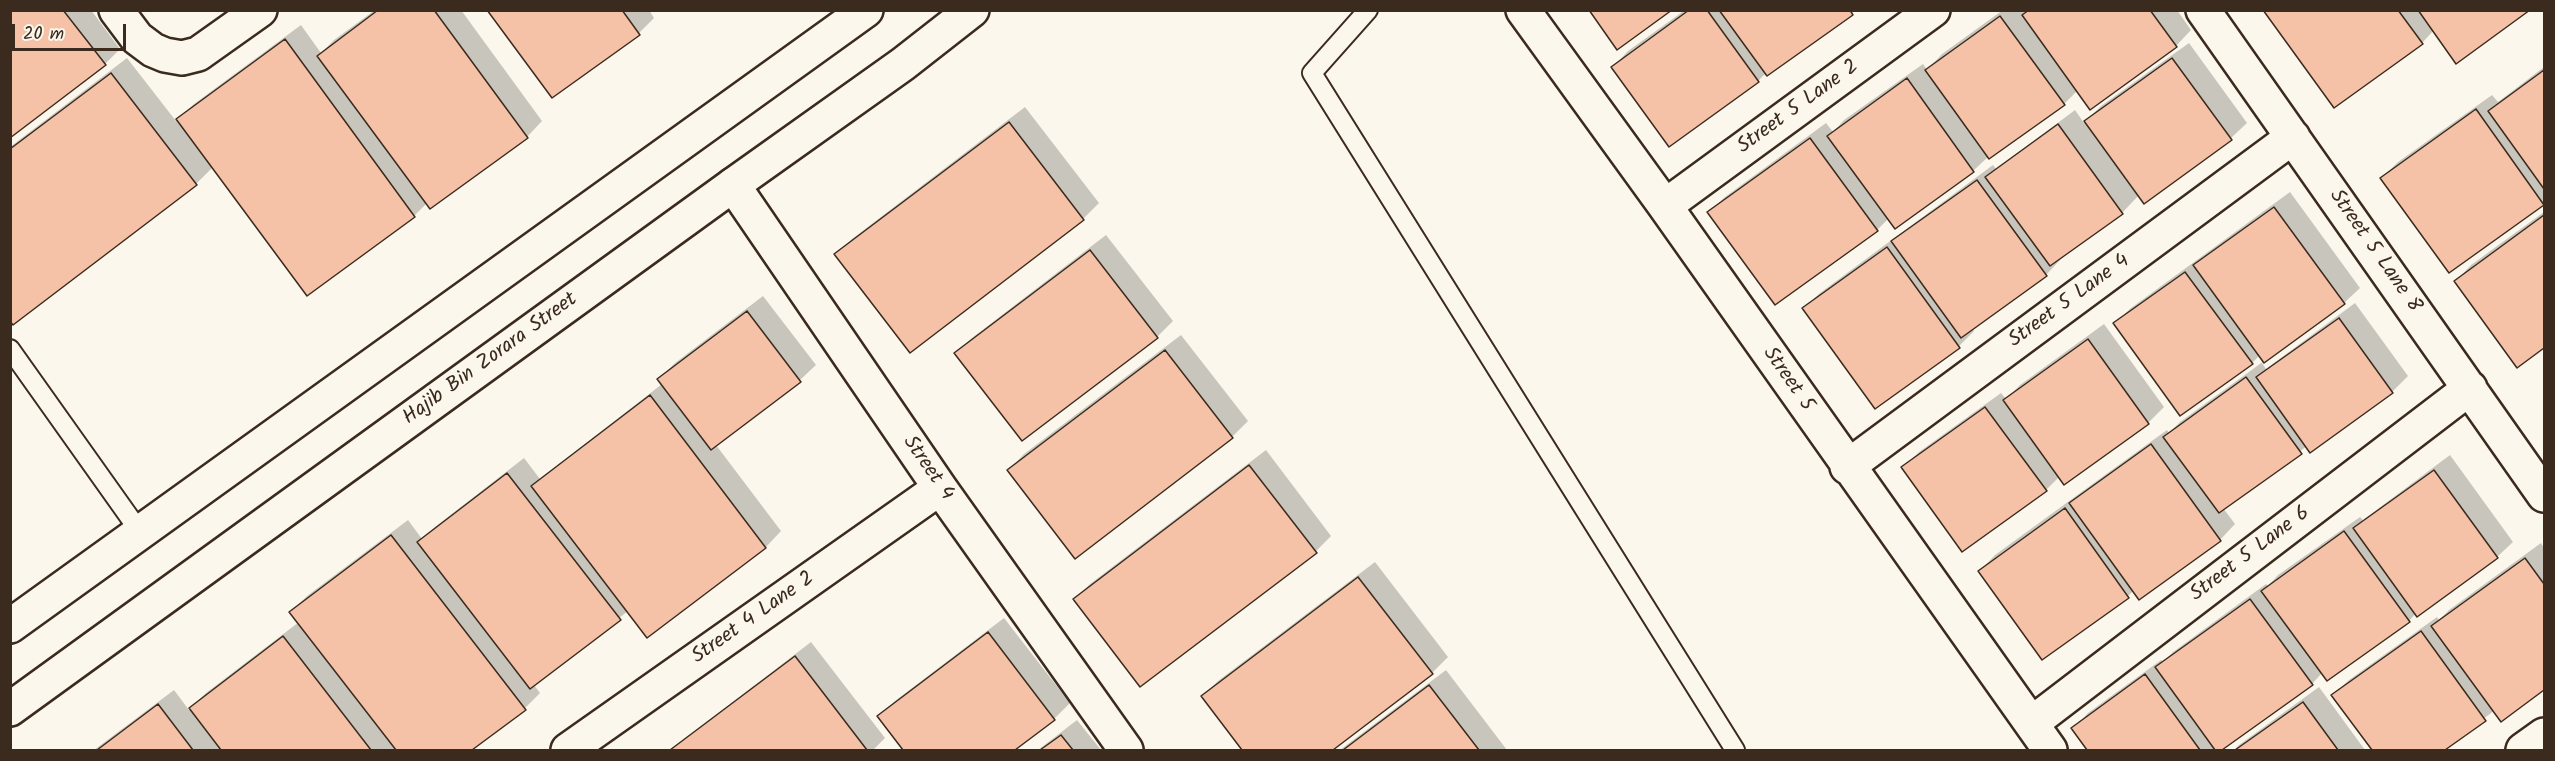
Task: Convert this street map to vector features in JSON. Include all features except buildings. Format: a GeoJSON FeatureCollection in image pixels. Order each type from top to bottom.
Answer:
{"type":"FeatureCollection","features":[{"type":"Feature","properties":{"kind":"street"},"geometry":{"type":"LineString","coordinates":[[116,10],[137,38],[165,56],[182,58],[198,54],[260,10]]}},
{"type":"Feature","properties":{"kind":"street"},"geometry":{"type":"LineString","coordinates":[[10,626],[866,10]]}},
{"type":"Feature","properties":{"kind":"street","name":"Hajib Bin Zorara Street"},"geometry":{"type":"LineString","coordinates":[[10,709],[733,184],[903,64],[972,10]]}},
{"type":"Feature","properties":{"kind":"street","name":"Street 5"},"geometry":{"type":"LineString","coordinates":[[1523,10],[1665,206],[1847,467],[2050,750]]}},
{"type":"Feature","properties":{"kind":"street","name":"Street 5 Lane 2"},"geometry":{"type":"LineString","coordinates":[[1665,206],[1933,10]]}},
{"type":"Feature","properties":{"kind":"street","name":"Street 5 Lane 8"},"geometry":{"type":"LineString","coordinates":[[2203,10],[2544,495]]}},
{"type":"Feature","properties":{"kind":"street","name":"Street 5 Lane 4"},"geometry":{"type":"LineString","coordinates":[[1847,467],[2293,137]]}},
{"type":"Feature","properties":{"kind":"street","name":"Street 4"},"geometry":{"type":"LineString","coordinates":[[733,184],[939,488],[1126,750]]}},
{"type":"Feature","properties":{"kind":"street","name":"Street 5 Lane 6"},"geometry":{"type":"LineString","coordinates":[[2032,723],[2470,388]]}},
{"type":"Feature","properties":{"kind":"street","name":"Street 4 Lane 2"},"geometry":{"type":"LineString","coordinates":[[568,750],[602,741],[939,488]]}},
{"type":"Feature","properties":{"kind":"street"},"geometry":{"type":"LineString","coordinates":[[2523,750],[2544,735]]}},
{"type":"Feature","properties":{"kind":"lane"},"geometry":{"type":"LineString","coordinates":[[1368,10],[1312,73],[1734,750]]}},
{"type":"Feature","properties":{"kind":"lane"},"geometry":{"type":"LineString","coordinates":[[10,349],[140,532]]}}]}
